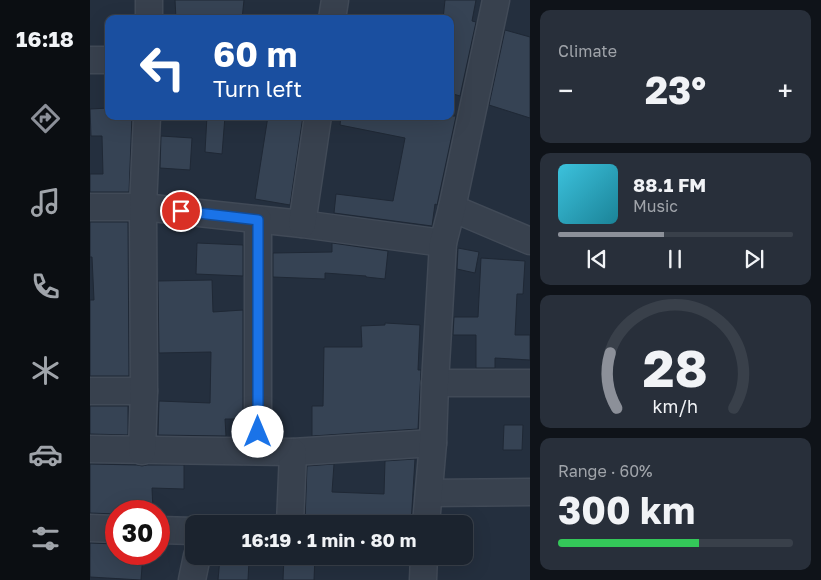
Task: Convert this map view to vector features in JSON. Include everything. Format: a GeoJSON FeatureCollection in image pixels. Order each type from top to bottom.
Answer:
{"type":"FeatureCollection","features":[{"type":"Feature","properties":{"kind":"street"},"geometry":{"type":"LineString","coordinates":[[149,0],[150,15]]}},
{"type":"Feature","properties":{"kind":"street"},"geometry":{"type":"LineString","coordinates":[[332,15],[334,0]]}},
{"type":"Feature","properties":{"kind":"street"},"geometry":{"type":"LineString","coordinates":[[427,515],[433,444],[443,242],[452,208],[496,0]]}},
{"type":"Feature","properties":{"kind":"street"},"geometry":{"type":"LineString","coordinates":[[90,60],[105,60]]}},
{"type":"Feature","properties":{"kind":"street"},"geometry":{"type":"LineString","coordinates":[[142,451],[144,391],[143,207],[147,120]]}},
{"type":"Feature","properties":{"kind":"street"},"geometry":{"type":"LineString","coordinates":[[302,224],[317,120]]}},
{"type":"Feature","properties":{"kind":"street"},"geometry":{"type":"LineString","coordinates":[[90,207],[143,207],[302,224],[443,242]]}},
{"type":"Feature","properties":{"kind":"street"},"geometry":{"type":"LineString","coordinates":[[452,208],[530,241]]}},
{"type":"Feature","properties":{"kind":"street"},"geometry":{"type":"LineString","coordinates":[[258,220],[258,451]]}},
{"type":"Feature","properties":{"kind":"street"},"geometry":{"type":"LineString","coordinates":[[435,383],[530,383]]}},
{"type":"Feature","properties":{"kind":"street"},"geometry":{"type":"LineString","coordinates":[[90,390],[144,391]]}},
{"type":"Feature","properties":{"kind":"street"},"geometry":{"type":"LineString","coordinates":[[90,449],[293,452],[433,444]]}},
{"type":"Feature","properties":{"kind":"street"},"geometry":{"type":"LineString","coordinates":[[290,515],[293,452]]}},
{"type":"Feature","properties":{"kind":"street"},"geometry":{"type":"LineString","coordinates":[[429,493],[530,492]]}},
{"type":"Feature","properties":{"kind":"street"},"geometry":{"type":"LineString","coordinates":[[90,528],[105,529]]}},
{"type":"Feature","properties":{"kind":"street"},"geometry":{"type":"LineString","coordinates":[[170,530],[185,531]]}},
{"type":"Feature","properties":{"kind":"street"},"geometry":{"type":"LineString","coordinates":[[192,580],[195,565]]}},
{"type":"Feature","properties":{"kind":"street"},"geometry":{"type":"LineString","coordinates":[[423,580],[424,565]]}},
{"type":"Feature","properties":{"kind":"building"},"geometry":{"type":"Polygon","coordinates":[[[175,0],[244,0],[242,15],[176,15],[175,0]]]}},
{"type":"Feature","properties":{"kind":"building"},"geometry":{"type":"Polygon","coordinates":[[[445,0],[476,0],[472,21],[476,22],[460,96],[454,94],[454,15],[443,15],[445,0]]]}},
{"type":"Feature","properties":{"kind":"building"},"geometry":{"type":"Polygon","coordinates":[[[505,30],[530,37],[530,118],[489,105],[505,30]]]}},
{"type":"Feature","properties":{"kind":"building"},"geometry":{"type":"Polygon","coordinates":[[[105,108],[105,120],[132,120],[129,192],[90,192],[90,174],[103,174],[102,136],[91,136],[90,109],[105,108]]]}},
{"type":"Feature","properties":{"kind":"building"},"geometry":{"type":"Polygon","coordinates":[[[454,116],[456,116],[437,205],[435,204],[432,226],[334,213],[336,194],[393,201],[405,138],[340,125],[341,120],[454,120],[454,116]]]}},
{"type":"Feature","properties":{"kind":"building"},"geometry":{"type":"Polygon","coordinates":[[[207,120],[225,120],[222,154],[205,152],[207,120]]]}},
{"type":"Feature","properties":{"kind":"building"},"geometry":{"type":"Polygon","coordinates":[[[267,120],[302,120],[290,205],[255,199],[267,120]]]}},
{"type":"Feature","properties":{"kind":"building"},"geometry":{"type":"Polygon","coordinates":[[[161,136],[192,138],[190,170],[160,168],[161,136]]]}},
{"type":"Feature","properties":{"kind":"building"},"geometry":{"type":"Polygon","coordinates":[[[90,222],[128,222],[129,376],[90,376],[90,300],[94,300],[92,257],[90,257],[90,222]]]}},
{"type":"Feature","properties":{"kind":"building"},"geometry":{"type":"Polygon","coordinates":[[[197,243],[243,245],[243,276],[196,274],[197,243]]]}},
{"type":"Feature","properties":{"kind":"building"},"geometry":{"type":"Polygon","coordinates":[[[332,243],[388,251],[385,279],[325,273],[325,279],[273,277],[273,253],[332,252],[332,243]]]}},
{"type":"Feature","properties":{"kind":"building"},"geometry":{"type":"Polygon","coordinates":[[[458,248],[479,252],[475,273],[457,269],[458,248]]]}},
{"type":"Feature","properties":{"kind":"building"},"geometry":{"type":"Polygon","coordinates":[[[481,258],[525,261],[523,294],[517,294],[515,335],[530,335],[530,360],[495,358],[495,368],[476,368],[476,335],[453,335],[454,317],[478,317],[481,258]]]}},
{"type":"Feature","properties":{"kind":"building"},"geometry":{"type":"Polygon","coordinates":[[[212,280],[213,312],[243,310],[243,419],[225,419],[226,436],[158,435],[159,401],[210,403],[211,352],[159,353],[158,281],[212,280]]]}},
{"type":"Feature","properties":{"kind":"building"},"geometry":{"type":"Polygon","coordinates":[[[385,323],[420,325],[418,370],[421,370],[418,429],[312,436],[312,406],[323,406],[324,347],[362,347],[361,326],[385,325],[385,323]]]}},
{"type":"Feature","properties":{"kind":"building"},"geometry":{"type":"Polygon","coordinates":[[[90,406],[128,406],[128,435],[90,434],[90,406]]]}},
{"type":"Feature","properties":{"kind":"building"},"geometry":{"type":"Polygon","coordinates":[[[504,425],[523,425],[522,450],[503,450],[504,425]]]}},
{"type":"Feature","properties":{"kind":"building"},"geometry":{"type":"Polygon","coordinates":[[[415,459],[412,515],[305,515],[307,466],[334,464],[332,492],[384,494],[385,461],[415,459]]]}},
{"type":"Feature","properties":{"kind":"building"},"geometry":{"type":"Polygon","coordinates":[[[90,464],[184,465],[184,489],[152,488],[153,500],[105,500],[105,514],[90,513],[90,464]]]}},
{"type":"Feature","properties":{"kind":"building"},"geometry":{"type":"Polygon","coordinates":[[[90,543],[105,544],[105,565],[142,565],[141,580],[90,577],[90,543]]]}},
{"type":"Feature","properties":{"kind":"building"},"geometry":{"type":"Polygon","coordinates":[[[219,565],[249,565],[248,580],[218,580],[219,565]]]}},
{"type":"Feature","properties":{"kind":"building"},"geometry":{"type":"Polygon","coordinates":[[[284,565],[315,565],[314,580],[283,580],[284,565]]]}},
{"type":"Feature","properties":{"kind":"route"},"geometry":{"type":"LineString","coordinates":[[181,211],[258,220],[258,432]]}}]}
